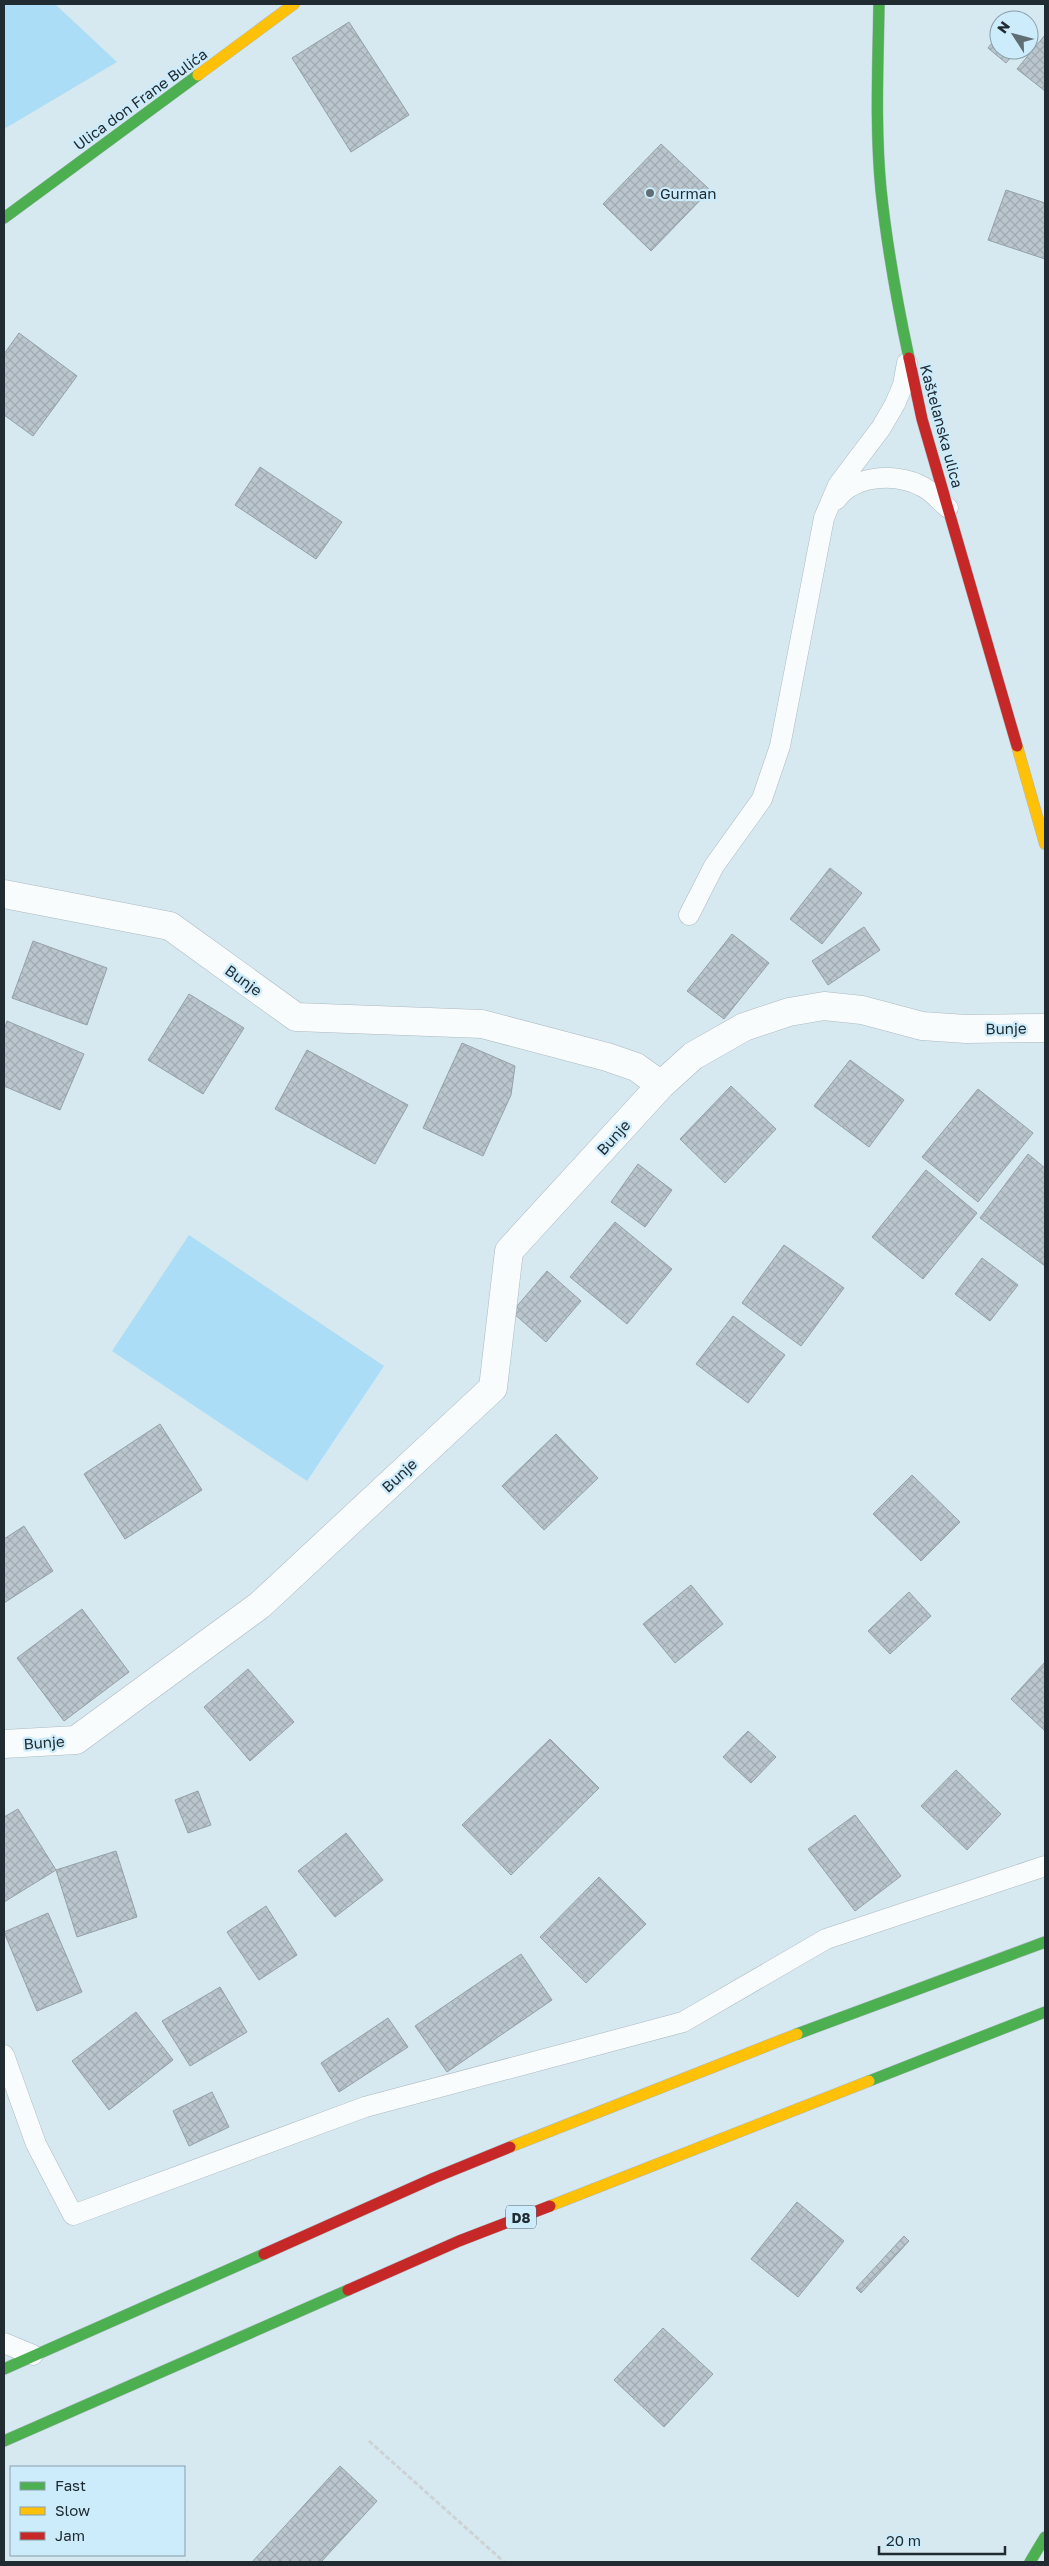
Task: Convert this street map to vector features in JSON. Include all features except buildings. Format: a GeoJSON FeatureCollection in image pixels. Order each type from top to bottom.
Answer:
{"type":"FeatureCollection","features":[{"type":"Feature","properties":{"kind":"main road","name":"Ulica don Frane Bulića"},"geometry":{"type":"LineString","coordinates":[[4,218],[294,4]]}},
{"type":"Feature","properties":{"kind":"main road","name":"Kaštelanska ulica"},"geometry":{"type":"LineString","coordinates":[[879,4],[878,101],[881,188],[892,279],[922,419],[1045,844]]}},
{"type":"Feature","properties":{"kind":"main road"},"geometry":{"type":"LineString","coordinates":[[4,2369],[443,2175],[736,2056],[1045,1942]]}},
{"type":"Feature","properties":{"kind":"main road","name":"D8"},"geometry":{"type":"LineString","coordinates":[[4,2441],[459,2241],[1045,2012]]}},
{"type":"Feature","properties":{"kind":"main road"},"geometry":{"type":"LineString","coordinates":[[1030,2562],[1045,2537]]}},
{"type":"Feature","properties":{"kind":"street","name":"Bunje"},"geometry":{"type":"LineString","coordinates":[[4,894],[170,926],[296,1017],[482,1024],[607,1057],[636,1067],[661,1085]]}},
{"type":"Feature","properties":{"kind":"street","name":"Bunje"},"geometry":{"type":"LineString","coordinates":[[4,1744],[76,1740],[260,1605],[492,1388],[509,1251],[661,1085],[693,1056],[744,1027],[789,1012],[824,1006],[862,1010],[922,1026],[966,1029],[1045,1028]]}},
{"type":"Feature","properties":{"kind":"lane"},"geometry":{"type":"LineString","coordinates":[[689,915],[714,866],[762,799],[780,746],[824,518],[838,485],[881,428],[895,404],[904,385],[908,358]]}},
{"type":"Feature","properties":{"kind":"lane"},"geometry":{"type":"LineString","coordinates":[[824,518],[839,496],[857,483],[881,478],[905,480],[927,490],[948,508]]}},
{"type":"Feature","properties":{"kind":"lane"},"geometry":{"type":"LineString","coordinates":[[4,2055],[36,2144],[73,2215],[366,2107],[683,2022],[826,1939],[1045,1866]]}},
{"type":"Feature","properties":{"kind":"lane"},"geometry":{"type":"LineString","coordinates":[[4,2344],[33,2355]]}},
{"type":"Feature","properties":{"kind":"path"},"geometry":{"type":"LineString","coordinates":[[369,2441],[504,2562]]}},
{"type":"Feature","properties":{"kind":"shaded area"},"geometry":{"type":"Polygon","coordinates":[[[4,4],[55,4],[117,62],[4,129],[4,4]]]}},
{"type":"Feature","properties":{"kind":"shaded area"},"geometry":{"type":"Polygon","coordinates":[[[189,1235],[384,1366],[307,1481],[112,1351],[189,1235]]]}},
{"type":"Feature","properties":{"kind":"traffic: fast"},"geometry":{"type":"LineString","coordinates":[[879,4],[877,120],[879,167],[886,232],[909,358]]}},
{"type":"Feature","properties":{"kind":"traffic: fast"},"geometry":{"type":"LineString","coordinates":[[4,218],[198,75]]}},
{"type":"Feature","properties":{"kind":"traffic: fast"},"geometry":{"type":"LineString","coordinates":[[797,2034],[1045,1942]]}},
{"type":"Feature","properties":{"kind":"traffic: fast"},"geometry":{"type":"LineString","coordinates":[[869,2081],[1045,2012]]}},
{"type":"Feature","properties":{"kind":"traffic: fast"},"geometry":{"type":"LineString","coordinates":[[4,2369],[264,2254]]}},
{"type":"Feature","properties":{"kind":"traffic: fast"},"geometry":{"type":"LineString","coordinates":[[4,2441],[348,2290]]}},
{"type":"Feature","properties":{"kind":"traffic: fast"},"geometry":{"type":"LineString","coordinates":[[1030,2562],[1045,2537]]}},
{"type":"Feature","properties":{"kind":"traffic: slow"},"geometry":{"type":"LineString","coordinates":[[198,75],[294,4]]}},
{"type":"Feature","properties":{"kind":"traffic: slow"},"geometry":{"type":"LineString","coordinates":[[1017,746],[1045,844]]}},
{"type":"Feature","properties":{"kind":"traffic: slow"},"geometry":{"type":"LineString","coordinates":[[510,2147],[797,2034]]}},
{"type":"Feature","properties":{"kind":"traffic: slow"},"geometry":{"type":"LineString","coordinates":[[550,2206],[869,2081]]}},
{"type":"Feature","properties":{"kind":"traffic: jam"},"geometry":{"type":"LineString","coordinates":[[909,358],[922,419],[1017,746]]}},
{"type":"Feature","properties":{"kind":"traffic: jam"},"geometry":{"type":"LineString","coordinates":[[264,2254],[434,2178],[510,2147]]}},
{"type":"Feature","properties":{"kind":"traffic: jam"},"geometry":{"type":"LineString","coordinates":[[348,2290],[459,2241],[550,2206]]}},
{"type":"Feature","properties":{"kind":"place","name":"Gurman"},"geometry":{"type":"Point","coordinates":[650,193]}}]}
